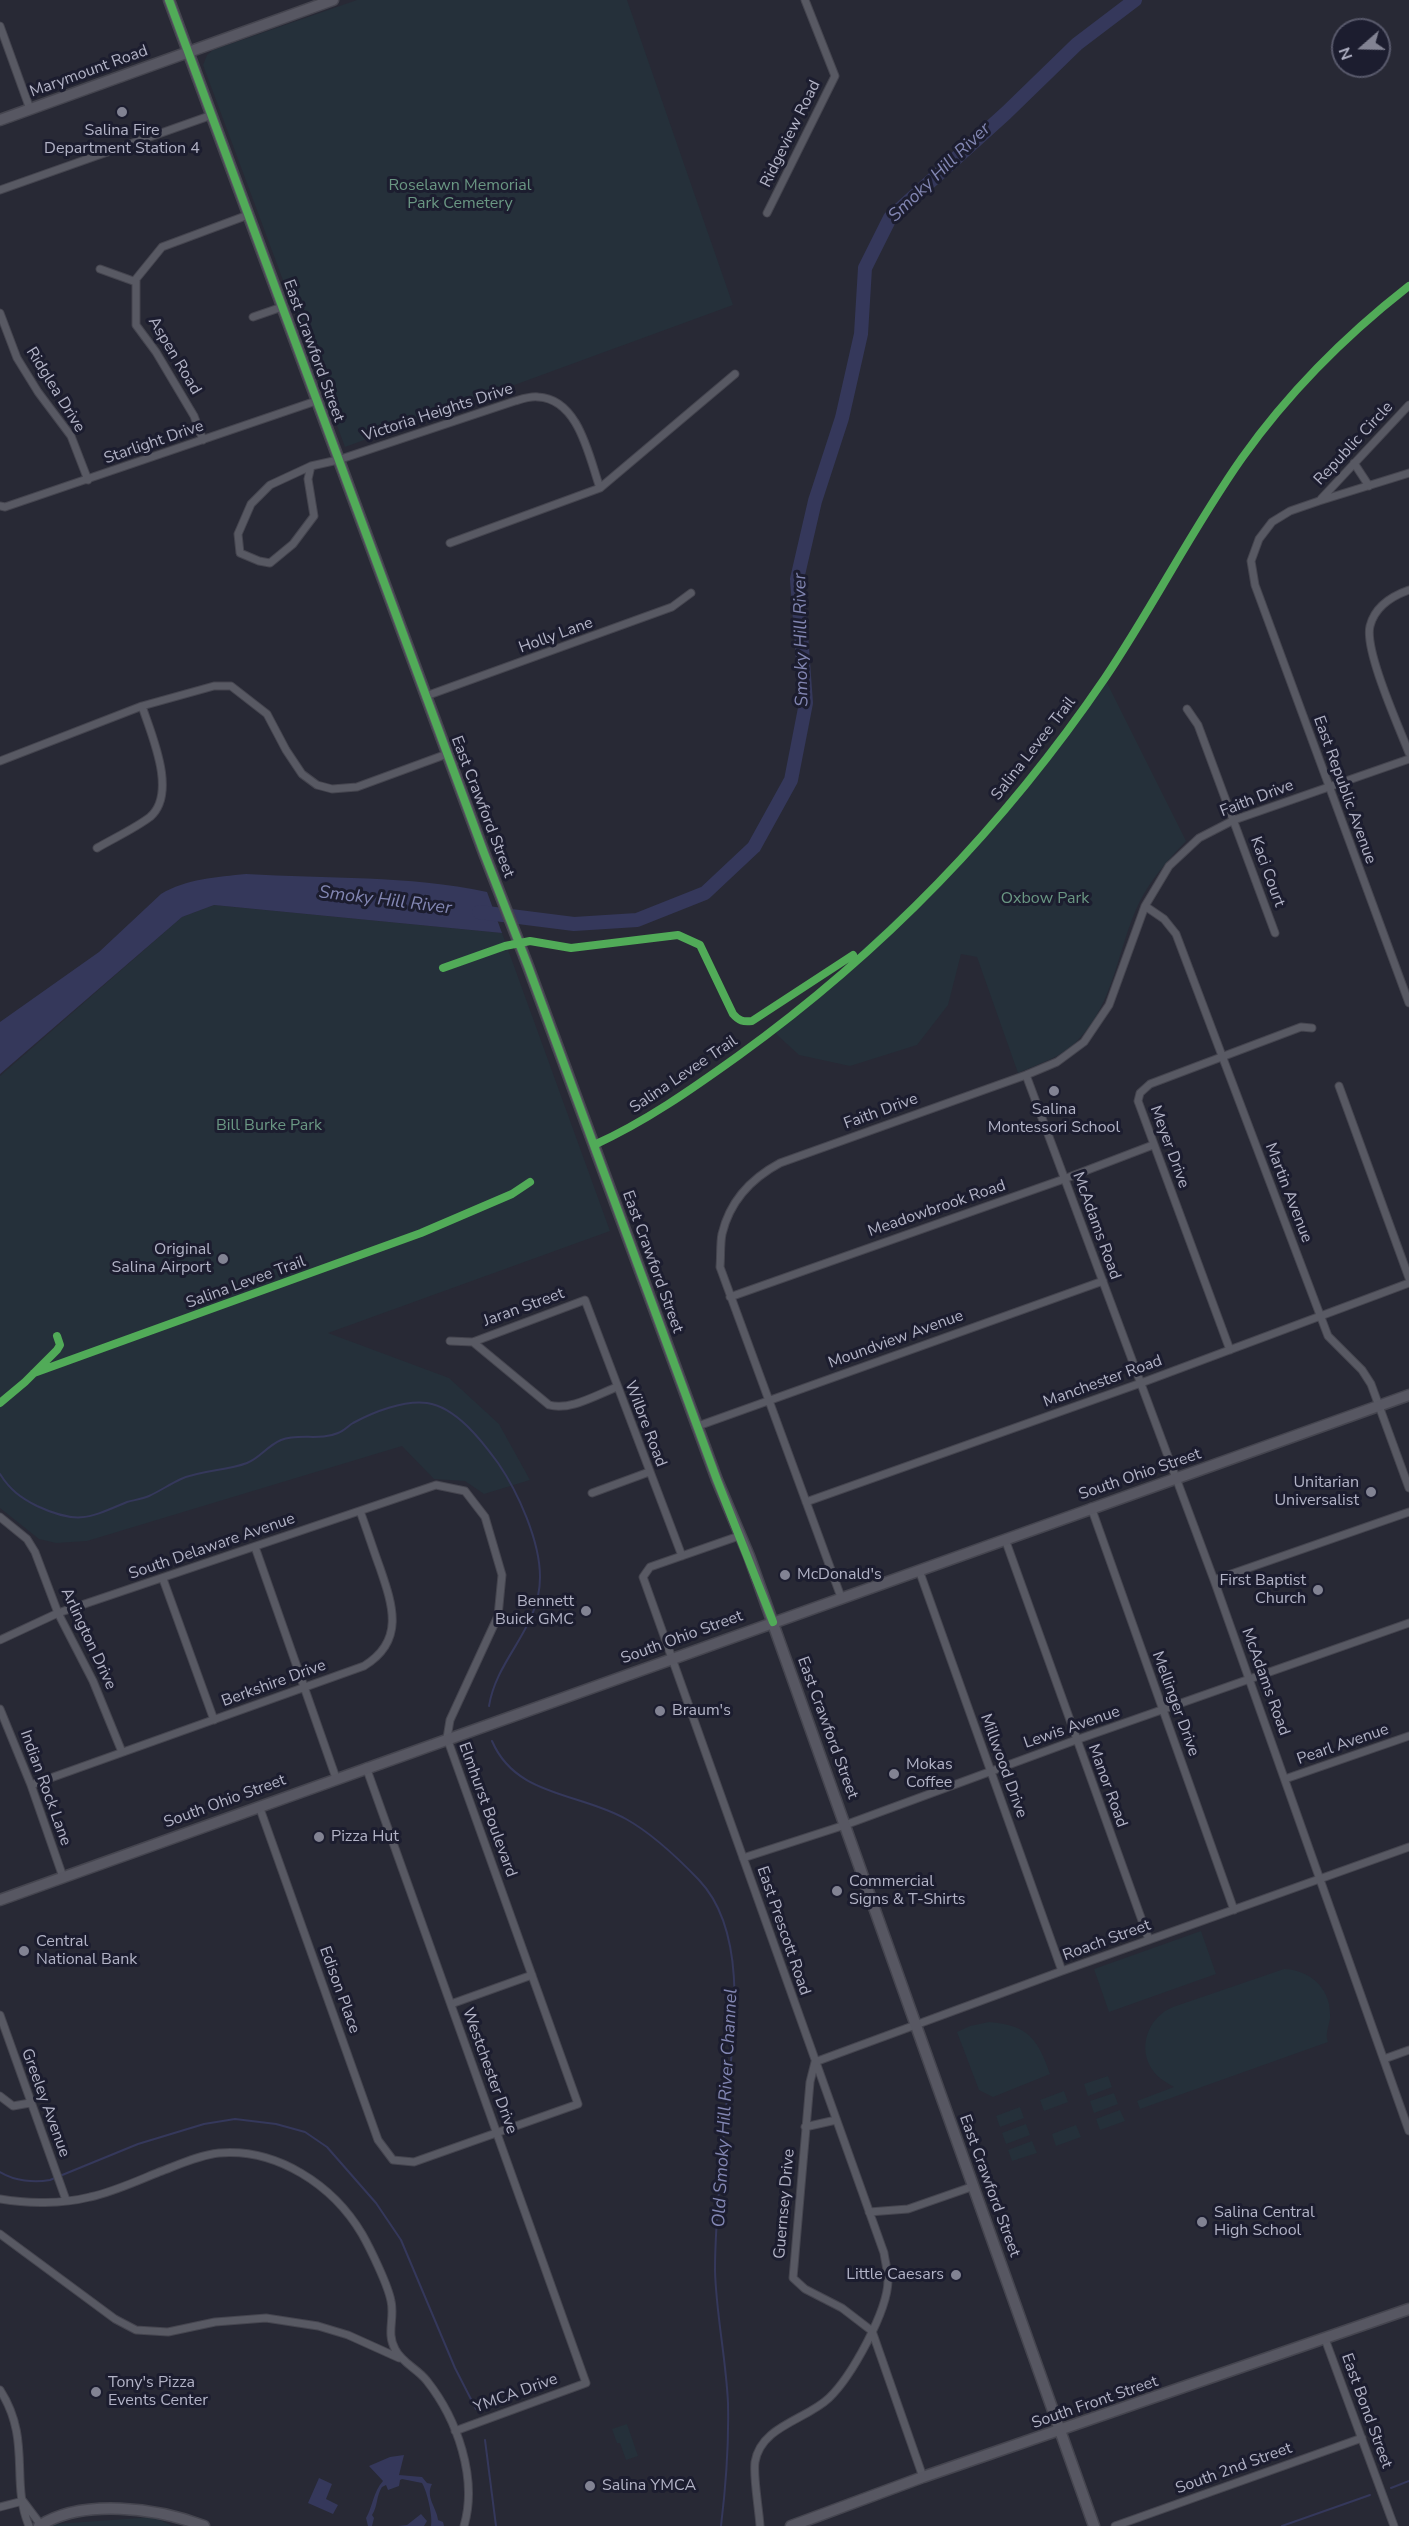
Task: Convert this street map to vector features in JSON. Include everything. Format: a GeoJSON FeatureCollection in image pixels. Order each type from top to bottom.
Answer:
{"type":"FeatureCollection","features":[{"type":"Feature","properties":{"kind":"street","name":"East Crawford Street"},"geometry":{"type":"LineString","coordinates":[[169,0],[447,754],[773,1622],[1094,2526]]}},
{"type":"Feature","properties":{"kind":"street","name":"Marymount Road"},"geometry":{"type":"LineString","coordinates":[[0,120],[333,0]]}},
{"type":"Feature","properties":{"kind":"street","name":"Ridgeview Road"},"geometry":{"type":"LineString","coordinates":[[767,213],[835,76],[805,0]]}},
{"type":"Feature","properties":{"kind":"street"},"geometry":{"type":"LineString","coordinates":[[0,26],[30,109]]}},
{"type":"Feature","properties":{"kind":"street"},"geometry":{"type":"LineString","coordinates":[[0,190],[212,115]]}},
{"type":"Feature","properties":{"kind":"street"},"geometry":{"type":"LineString","coordinates":[[100,269],[136,282],[162,248],[248,215]]}},
{"type":"Feature","properties":{"kind":"street","name":"Aspen Road"},"geometry":{"type":"LineString","coordinates":[[136,282],[136,325],[156,352],[194,416],[203,440]]}},
{"type":"Feature","properties":{"kind":"street"},"geometry":{"type":"LineString","coordinates":[[253,317],[282,307]]}},
{"type":"Feature","properties":{"kind":"street","name":"Ridglea Drive"},"geometry":{"type":"LineString","coordinates":[[0,313],[17,358],[38,392],[71,436],[88,480]]}},
{"type":"Feature","properties":{"kind":"street"},"geometry":{"type":"LineString","coordinates":[[450,543],[600,488],[735,374]]}},
{"type":"Feature","properties":{"kind":"street","name":"Victoria Heights Drive"},"geometry":{"type":"LineString","coordinates":[[311,466],[308,478],[314,516],[294,544],[270,562],[259,561],[240,553],[238,534],[251,504],[270,485],[311,466],[338,460],[514,401],[538,397],[560,405],[576,422],[600,488]]}},
{"type":"Feature","properties":{"kind":"street","name":"Starlight Drive"},"geometry":{"type":"LineString","coordinates":[[0,506],[5,507],[88,480],[316,401]]}},
{"type":"Feature","properties":{"kind":"street","name":"Republic Circle"},"geometry":{"type":"LineString","coordinates":[[1319,501],[1409,405]]}},
{"type":"Feature","properties":{"kind":"street"},"geometry":{"type":"LineString","coordinates":[[1354,463],[1369,486]]}},
{"type":"Feature","properties":{"kind":"street","name":"Republic Circle"},"geometry":{"type":"LineString","coordinates":[[1255,585],[1251,561],[1259,539],[1272,522],[1290,511],[1409,473]]}},
{"type":"Feature","properties":{"kind":"street","name":"East Republic Avenue"},"geometry":{"type":"LineString","coordinates":[[1255,585],[1409,1003]]}},
{"type":"Feature","properties":{"kind":"street"},"geometry":{"type":"LineString","coordinates":[[1409,590],[1393,596],[1381,606],[1370,626],[1370,648],[1409,753]]}},
{"type":"Feature","properties":{"kind":"street","name":"Holly Lane"},"geometry":{"type":"LineString","coordinates":[[426,696],[672,607],[691,593]]}},
{"type":"Feature","properties":{"kind":"street"},"geometry":{"type":"LineString","coordinates":[[0,761],[142,706],[214,686],[231,686],[267,714],[302,774],[317,785],[332,789],[357,787],[447,754]]}},
{"type":"Feature","properties":{"kind":"street"},"geometry":{"type":"LineString","coordinates":[[97,848],[151,816],[161,796],[163,776],[142,706]]}},
{"type":"Feature","properties":{"kind":"street","name":"Kaci Court"},"geometry":{"type":"LineString","coordinates":[[1187,709],[1198,725],[1275,933]]}},
{"type":"Feature","properties":{"kind":"street","name":"Faith Drive"},"geometry":{"type":"LineString","coordinates":[[841,1598],[720,1267],[722,1233],[740,1192],[762,1173],[780,1163],[1057,1062],[1084,1042],[1109,1005],[1145,906],[1169,866],[1199,838],[1234,820],[1409,759]]}},
{"type":"Feature","properties":{"kind":"street","name":"Martin Avenue"},"geometry":{"type":"LineString","coordinates":[[1145,906],[1164,919],[1176,934],[1320,1317],[1328,1336],[1362,1370],[1379,1406],[1409,1488]]}},
{"type":"Feature","properties":{"kind":"street","name":"Meyer Drive"},"geometry":{"type":"LineString","coordinates":[[1230,1350],[1138,1101],[1144,1088],[1301,1027],[1312,1028]]}},
{"type":"Feature","properties":{"kind":"street","name":"McAdams Road"},"geometry":{"type":"LineString","coordinates":[[1026,1075],[1214,1580],[1409,2131]]}},
{"type":"Feature","properties":{"kind":"street"},"geometry":{"type":"LineString","coordinates":[[1339,1086],[1409,1278]]}},
{"type":"Feature","properties":{"kind":"street","name":"Meadowbrook Road"},"geometry":{"type":"LineString","coordinates":[[730,1297],[1064,1179],[1153,1145]]}},
{"type":"Feature","properties":{"kind":"street","name":"Moundview Avenue"},"geometry":{"type":"LineString","coordinates":[[698,1426],[1103,1281]]}},
{"type":"Feature","properties":{"kind":"street","name":"Manchester Road"},"geometry":{"type":"LineString","coordinates":[[806,1502],[1141,1383],[1409,1284]]}},
{"type":"Feature","properties":{"kind":"street","name":"Jaran Street"},"geometry":{"type":"LineString","coordinates":[[473,1342],[585,1300]]}},
{"type":"Feature","properties":{"kind":"street","name":"Wilbre Road"},"geometry":{"type":"LineString","coordinates":[[585,1300],[682,1556]]}},
{"type":"Feature","properties":{"kind":"street"},"geometry":{"type":"LineString","coordinates":[[450,1341],[473,1342],[549,1405],[568,1406],[617,1387]]}},
{"type":"Feature","properties":{"kind":"street","name":"South Ohio Street"},"geometry":{"type":"LineString","coordinates":[[0,1900],[1091,1507],[1409,1395]]}},
{"type":"Feature","properties":{"kind":"street"},"geometry":{"type":"LineString","coordinates":[[592,1493],[649,1472]]}},
{"type":"Feature","properties":{"kind":"street","name":"South Delaware Avenue"},"geometry":{"type":"LineString","coordinates":[[0,1640],[58,1613],[435,1485]]}},
{"type":"Feature","properties":{"kind":"street","name":"Elmhurst Boulevard"},"geometry":{"type":"LineString","coordinates":[[435,1485],[465,1491],[485,1517],[502,1575],[498,1616],[450,1720],[447,1738],[578,2104],[496,2132]]}},
{"type":"Feature","properties":{"kind":"street","name":"Mellinger Drive"},"geometry":{"type":"LineString","coordinates":[[1091,1507],[1234,1910]]}},
{"type":"Feature","properties":{"kind":"street","name":"Berkshire Drive"},"geometry":{"type":"LineString","coordinates":[[31,1785],[306,1688],[364,1666],[376,1659],[392,1628],[393,1605],[360,1511]]}},
{"type":"Feature","properties":{"kind":"street"},"geometry":{"type":"LineString","coordinates":[[1214,1580],[1409,1512]]}},
{"type":"Feature","properties":{"kind":"street","name":"Arlington Drive"},"geometry":{"type":"LineString","coordinates":[[0,1517],[27,1539],[35,1552],[58,1613],[93,1681],[122,1752]]}},
{"type":"Feature","properties":{"kind":"street"},"geometry":{"type":"LineString","coordinates":[[682,1556],[740,1536]]}},
{"type":"Feature","properties":{"kind":"street","name":"Manor Road"},"geometry":{"type":"LineString","coordinates":[[1005,1539],[1149,1940]]}},
{"type":"Feature","properties":{"kind":"street"},"geometry":{"type":"LineString","coordinates":[[255,1547],[336,1778]]}},
{"type":"Feature","properties":{"kind":"street","name":"East Prescott Road"},"geometry":{"type":"LineString","coordinates":[[682,1556],[650,1567],[643,1577],[884,2253],[888,2280],[883,2307],[872,2331],[849,2372],[829,2398],[798,2419],[768,2435],[755,2461],[760,2526]]}},
{"type":"Feature","properties":{"kind":"street","name":"Millwood Drive"},"geometry":{"type":"LineString","coordinates":[[919,1570],[1062,1971]]}},
{"type":"Feature","properties":{"kind":"street"},"geometry":{"type":"LineString","coordinates":[[163,1579],[214,1720]]}},
{"type":"Feature","properties":{"kind":"street","name":"Lewis Avenue"},"geometry":{"type":"LineString","coordinates":[[743,1858],[845,1825],[1076,1740],[1409,1623]]}},
{"type":"Feature","properties":{"kind":"street","name":"Indian Rock Lane"},"geometry":{"type":"LineString","coordinates":[[0,1709],[31,1785],[63,1877]]}},
{"type":"Feature","properties":{"kind":"street","name":"Pearl Avenue"},"geometry":{"type":"LineString","coordinates":[[1285,1779],[1409,1736]]}},
{"type":"Feature","properties":{"kind":"street","name":"Westchester Drive"},"geometry":{"type":"LineString","coordinates":[[366,1767],[586,2383]]}},
{"type":"Feature","properties":{"kind":"street","name":"Edison Place"},"geometry":{"type":"LineString","coordinates":[[259,1806],[378,2140],[393,2160],[414,2162],[496,2132]]}},
{"type":"Feature","properties":{"kind":"street","name":"Roach Street"},"geometry":{"type":"LineString","coordinates":[[814,2062],[1409,1847]]}},
{"type":"Feature","properties":{"kind":"street"},"geometry":{"type":"LineString","coordinates":[[451,2004],[532,1975]]}},
{"type":"Feature","properties":{"kind":"street","name":"Greeley Avenue"},"geometry":{"type":"LineString","coordinates":[[0,2015],[66,2200]]}},
{"type":"Feature","properties":{"kind":"street"},"geometry":{"type":"LineString","coordinates":[[1384,2059],[1409,2050]]}},
{"type":"Feature","properties":{"kind":"street","name":"Guernsey Drive"},"geometry":{"type":"LineString","coordinates":[[814,2062],[805,2127],[793,2278],[805,2289],[842,2308],[872,2331]]}},
{"type":"Feature","properties":{"kind":"street"},"geometry":{"type":"LineString","coordinates":[[0,2096],[13,2106],[30,2103]]}},
{"type":"Feature","properties":{"kind":"street"},"geometry":{"type":"LineString","coordinates":[[805,2127],[836,2120]]}},
{"type":"Feature","properties":{"kind":"street"},"geometry":{"type":"LineString","coordinates":[[0,2199],[32,2202],[90,2197],[191,2160],[220,2153],[269,2157],[305,2175],[340,2203],[362,2234],[391,2300],[392,2315],[389,2332],[377,2348]]}},
{"type":"Feature","properties":{"kind":"street"},"geometry":{"type":"LineString","coordinates":[[869,2212],[908,2209],[974,2186]]}},
{"type":"Feature","properties":{"kind":"street"},"geometry":{"type":"LineString","coordinates":[[0,2234],[115,2319],[136,2330],[168,2332],[215,2322],[266,2318],[318,2326],[348,2335],[404,2360]]}},
{"type":"Feature","properties":{"kind":"street","name":"South Front Street"},"geometry":{"type":"LineString","coordinates":[[791,2526],[924,2477],[1409,2309]]}},
{"type":"Feature","properties":{"kind":"street"},"geometry":{"type":"LineString","coordinates":[[872,2331],[924,2477]]}},
{"type":"Feature","properties":{"kind":"street"},"geometry":{"type":"LineString","coordinates":[[389,2332],[396,2352],[428,2382],[455,2431],[464,2461],[468,2488],[468,2512],[464,2526]]}},
{"type":"Feature","properties":{"kind":"street","name":"East Bond Street"},"geometry":{"type":"LineString","coordinates":[[1325,2338],[1394,2526]]}},
{"type":"Feature","properties":{"kind":"street","name":"YMCA Drive"},"geometry":{"type":"LineString","coordinates":[[455,2431],[586,2383]]}},
{"type":"Feature","properties":{"kind":"street"},"geometry":{"type":"LineString","coordinates":[[0,2390],[15,2420],[18,2433],[22,2510],[29,2526]]}},
{"type":"Feature","properties":{"kind":"street","name":"South 2nd Street"},"geometry":{"type":"LineString","coordinates":[[1115,2526],[1362,2438]]}},
{"type":"Feature","properties":{"kind":"street"},"geometry":{"type":"LineString","coordinates":[[0,2507],[23,2501]]}},
{"type":"Feature","properties":{"kind":"street"},"geometry":{"type":"LineString","coordinates":[[23,2501],[40,2525],[73,2510],[138,2510],[162,2513],[204,2526]]}},
{"type":"Feature","properties":{"kind":"green space","name":"Roselawn Memorial Park Cemetery"},"geometry":{"type":"Polygon","coordinates":[[[357,0],[627,0],[733,305],[345,447],[203,65],[207,55],[213,50],[357,0]]]}},
{"type":"Feature","properties":{"kind":"green space","name":"Oxbow Park"},"geometry":{"type":"Polygon","coordinates":[[[1104,677],[1186,841],[1160,870],[1139,903],[1108,992],[1090,1025],[1078,1040],[1050,1060],[1018,1073],[977,957],[961,954],[948,1005],[917,1045],[850,1066],[799,1055],[774,1032],[970,849],[1104,677]]]}},
{"type":"Feature","properties":{"kind":"green space","name":"Bill Burke Park"},"geometry":{"type":"Polygon","coordinates":[[[214,905],[502,933],[610,1231],[328,1333],[449,1378],[499,1424],[530,1480],[484,1494],[465,1481],[434,1479],[402,1446],[87,1541],[56,1543],[39,1539],[0,1508],[0,1076],[182,917],[214,905]]]}},
{"type":"Feature","properties":{"kind":"green space"},"geometry":{"type":"Polygon","coordinates":[[[1201,1931],[1216,1974],[1109,2012],[1094,1969],[1201,1931]]]}},
{"type":"Feature","properties":{"kind":"green space"},"geometry":{"type":"Polygon","coordinates":[[[1284,1969],[1310,1977],[1322,1988],[1329,2004],[1328,2042],[1140,2109],[1137,2101],[1174,2087],[1155,2073],[1147,2058],[1145,2049],[1148,2032],[1158,2017],[1173,2007],[1284,1969]]]}},
{"type":"Feature","properties":{"kind":"green space"},"geometry":{"type":"Polygon","coordinates":[[[989,2022],[1013,2026],[1030,2036],[1041,2052],[1050,2074],[993,2097],[979,2090],[957,2032],[970,2026],[989,2022]]]}},
{"type":"Feature","properties":{"kind":"green space"},"geometry":{"type":"Polygon","coordinates":[[[1108,2076],[1112,2087],[1088,2096],[1084,2084],[1108,2076]]]}},
{"type":"Feature","properties":{"kind":"green space"},"geometry":{"type":"Polygon","coordinates":[[[1064,2091],[1068,2102],[1044,2111],[1040,2100],[1064,2091]]]}},
{"type":"Feature","properties":{"kind":"green space"},"geometry":{"type":"Polygon","coordinates":[[[1114,2093],[1118,2104],[1094,2113],[1090,2101],[1114,2093]]]}},
{"type":"Feature","properties":{"kind":"green space"},"geometry":{"type":"Polygon","coordinates":[[[1020,2107],[1024,2118],[1000,2127],[996,2116],[1020,2107]]]}},
{"type":"Feature","properties":{"kind":"green space"},"geometry":{"type":"Polygon","coordinates":[[[1120,2110],[1125,2121],[1100,2130],[1096,2119],[1120,2110]]]}},
{"type":"Feature","properties":{"kind":"green space"},"geometry":{"type":"Polygon","coordinates":[[[1026,2124],[1030,2135],[1006,2144],[1002,2133],[1026,2124]]]}},
{"type":"Feature","properties":{"kind":"green space"},"geometry":{"type":"Polygon","coordinates":[[[1076,2125],[1081,2137],[1056,2146],[1052,2134],[1076,2125]]]}},
{"type":"Feature","properties":{"kind":"green space"},"geometry":{"type":"Polygon","coordinates":[[[1032,2141],[1037,2153],[1012,2161],[1008,2150],[1032,2141]]]}},
{"type":"Feature","properties":{"kind":"green space"},"geometry":{"type":"Polygon","coordinates":[[[627,2424],[638,2456],[626,2460],[612,2429],[627,2424]]]}},
{"type":"Feature","properties":{"kind":"green space"},"geometry":{"type":"Polygon","coordinates":[[[154,2517],[172,2526],[52,2526],[55,2524],[154,2517]]]}},
{"type":"Feature","properties":{"kind":"water"},"geometry":{"type":"Polygon","coordinates":[[[246,874],[397,880],[487,892],[502,933],[214,905],[182,917],[0,1074],[0,1022],[99,952],[161,894],[191,882],[246,874]]]}},
{"type":"Feature","properties":{"kind":"water"},"geometry":{"type":"Polygon","coordinates":[[[404,2455],[399,2475],[422,2477],[427,2483],[432,2484],[431,2498],[438,2520],[443,2522],[444,2526],[431,2526],[429,2504],[422,2483],[402,2479],[399,2486],[388,2490],[386,2485],[382,2487],[372,2515],[374,2518],[372,2526],[368,2526],[366,2518],[383,2481],[369,2466],[390,2457],[404,2455]]]}},
{"type":"Feature","properties":{"kind":"water"},"geometry":{"type":"Polygon","coordinates":[[[319,2478],[332,2484],[326,2499],[338,2505],[333,2514],[308,2503],[319,2478]]]}},
{"type":"Feature","properties":{"kind":"water"},"geometry":{"type":"Polygon","coordinates":[[[421,2514],[427,2521],[424,2526],[398,2526],[407,2525],[421,2514]]]}},
{"type":"Feature","properties":{"kind":"waterway","name":"Smoky Hill River"},"geometry":{"type":"LineString","coordinates":[[479,912],[574,924],[637,920],[705,893],[754,847],[791,780],[806,703],[797,579],[815,501],[842,418],[861,334],[865,268],[890,218],[1006,113],[1077,44],[1135,0]]}},
{"type":"Feature","properties":{"kind":"waterway","name":"Old Smoky Hill River Channel"},"geometry":{"type":"LineString","coordinates":[[0,1474],[16,1493],[37,1506],[63,1516],[83,1517],[146,1497],[189,1476],[247,1463],[281,1440],[331,1435],[370,1415],[399,1405],[427,1403],[438,1406],[467,1426],[498,1463],[513,1488],[526,1517],[539,1563],[538,1595],[533,1612],[500,1672],[489,1706]]}},
{"type":"Feature","properties":{"kind":"waterway","name":"Old Smoky Hill River Channel"},"geometry":{"type":"LineString","coordinates":[[492,1741],[503,1759],[516,1773],[532,1783],[607,1810],[636,1825],[655,1839],[699,1880],[716,1904],[727,1932],[733,1962],[734,2028],[718,2195],[715,2270],[728,2403],[727,2464],[721,2526]]}},
{"type":"Feature","properties":{"kind":"waterway","name":"Old Smoky Hill River Channel"},"geometry":{"type":"LineString","coordinates":[[0,2172],[25,2180],[50,2180],[138,2144],[204,2124],[235,2119],[276,2124],[305,2132],[327,2147],[376,2203],[401,2240],[455,2368],[476,2409]]}},
{"type":"Feature","properties":{"kind":"waterway","name":"Old Smoky Hill River Channel"},"geometry":{"type":"LineString","coordinates":[[485,2440],[496,2526]]}},
{"type":"Feature","properties":{"kind":"waterway"},"geometry":{"type":"LineString","coordinates":[[1391,2488],[1409,2481]]}},
{"type":"Feature","properties":{"kind":"waterway"},"geometry":{"type":"LineString","coordinates":[[1282,2526],[1370,2495]]}},
{"type":"Feature","properties":{"kind":"cycle path"},"geometry":{"type":"LineString","coordinates":[[169,0],[717,1480],[773,1622]]}},
{"type":"Feature","properties":{"kind":"cycle path","name":"Salina Levee Trail"},"geometry":{"type":"LineString","coordinates":[[594,1145],[632,1126],[686,1093],[791,1016],[842,974],[938,883],[1026,784],[1105,678],[1206,512],[1260,434],[1279,410],[1340,345],[1409,286]]}},
{"type":"Feature","properties":{"kind":"cycle path"},"geometry":{"type":"LineString","coordinates":[[443,968],[505,946],[530,941],[571,948],[678,935],[700,945],[733,1014],[739,1020],[752,1021],[853,955]]}},
{"type":"Feature","properties":{"kind":"cycle path","name":"Salina Levee Trail"},"geometry":{"type":"LineString","coordinates":[[34,1373],[421,1233],[512,1194],[530,1182]]}},
{"type":"Feature","properties":{"kind":"cycle path"},"geometry":{"type":"LineString","coordinates":[[0,1403],[57,1350],[60,1345],[57,1336]]}},
{"type":"Feature","properties":{"kind":"place","name":"Salina Fire Department Station 4"},"geometry":{"type":"Point","coordinates":[122,112]}},
{"type":"Feature","properties":{"kind":"place","name":"Salina Montessori School"},"geometry":{"type":"Point","coordinates":[1054,1091]}},
{"type":"Feature","properties":{"kind":"place","name":"Original Salina Airport"},"geometry":{"type":"Point","coordinates":[223,1259]}},
{"type":"Feature","properties":{"kind":"place","name":"Unitarian Universalist"},"geometry":{"type":"Point","coordinates":[1371,1492]}},
{"type":"Feature","properties":{"kind":"place","name":"McDonald's"},"geometry":{"type":"Point","coordinates":[785,1575]}},
{"type":"Feature","properties":{"kind":"place","name":"First Baptist Church"},"geometry":{"type":"Point","coordinates":[1318,1590]}},
{"type":"Feature","properties":{"kind":"place","name":"Bennett Buick GMC"},"geometry":{"type":"Point","coordinates":[586,1611]}},
{"type":"Feature","properties":{"kind":"place","name":"Braum's"},"geometry":{"type":"Point","coordinates":[660,1711]}},
{"type":"Feature","properties":{"kind":"place","name":"Mokas Coffee"},"geometry":{"type":"Point","coordinates":[894,1774]}},
{"type":"Feature","properties":{"kind":"place","name":"Pizza Hut"},"geometry":{"type":"Point","coordinates":[319,1837]}},
{"type":"Feature","properties":{"kind":"place","name":"Commercial Signs & T-Shirts"},"geometry":{"type":"Point","coordinates":[837,1891]}},
{"type":"Feature","properties":{"kind":"place","name":"Central National Bank"},"geometry":{"type":"Point","coordinates":[24,1951]}},
{"type":"Feature","properties":{"kind":"place","name":"Salina Central High School"},"geometry":{"type":"Point","coordinates":[1202,2222]}},
{"type":"Feature","properties":{"kind":"place","name":"Little Caesars"},"geometry":{"type":"Point","coordinates":[956,2275]}},
{"type":"Feature","properties":{"kind":"place","name":"Tony's Pizza Events Center"},"geometry":{"type":"Point","coordinates":[96,2392]}},
{"type":"Feature","properties":{"kind":"place","name":"Salina YMCA"},"geometry":{"type":"Point","coordinates":[590,2486]}}]}
